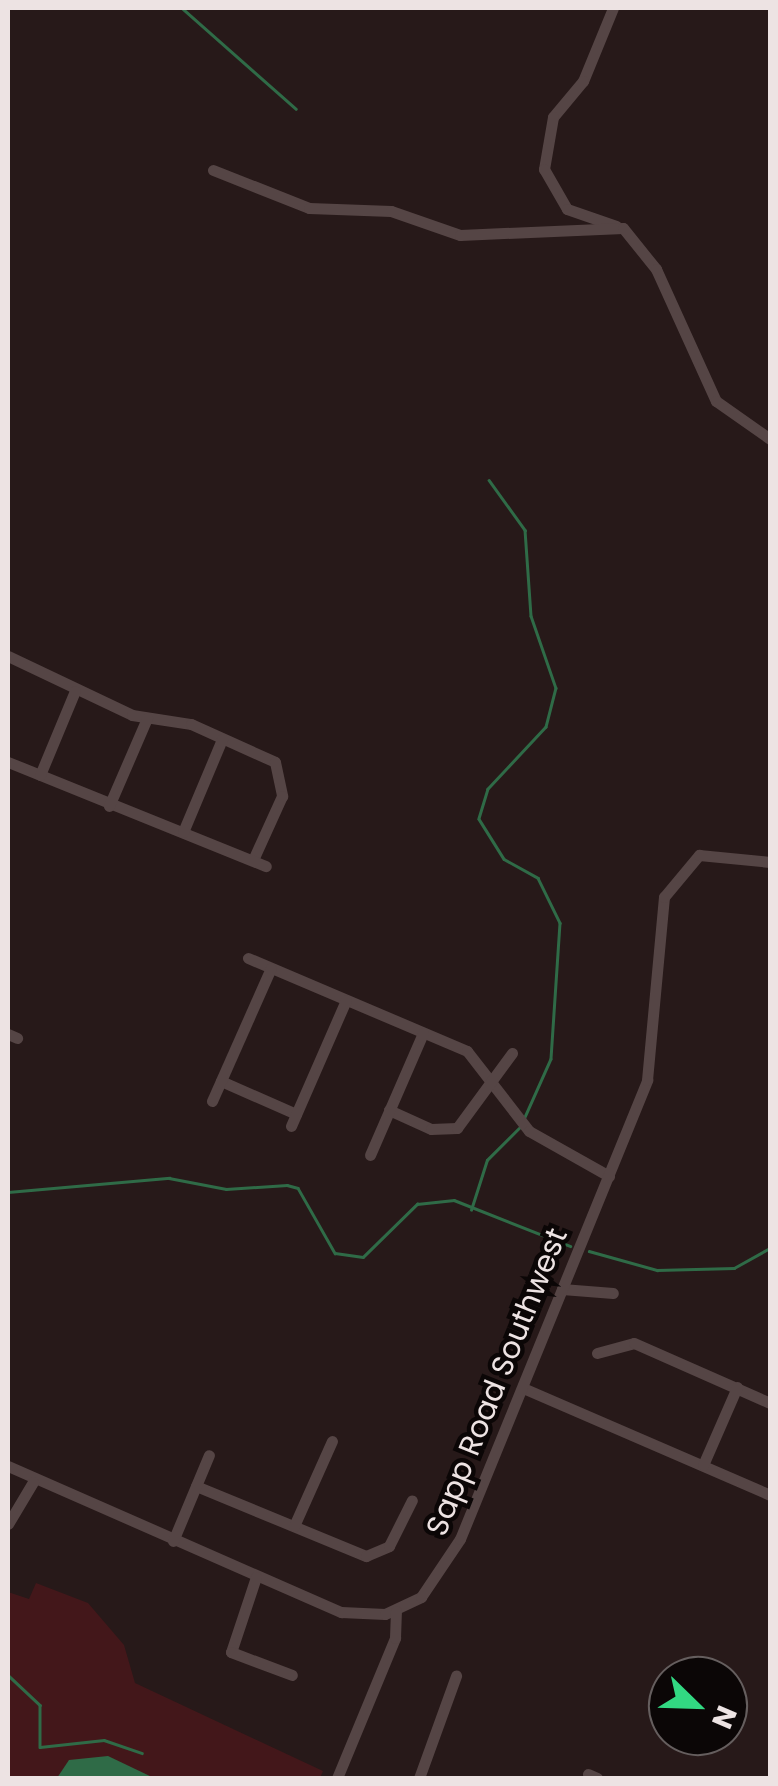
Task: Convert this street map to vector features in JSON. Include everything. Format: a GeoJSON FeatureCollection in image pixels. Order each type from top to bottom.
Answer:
{"type":"FeatureCollection","features":[{"type":"Feature","properties":{"kind":"street"},"geometry":{"type":"LineString","coordinates":[[613,8],[583,81],[553,117],[544,169],[566,209],[620,227],[656,270],[716,401],[770,439]]}},
{"type":"Feature","properties":{"kind":"street"},"geometry":{"type":"LineString","coordinates":[[213,170],[309,208],[391,212],[460,235],[620,227]]}},
{"type":"Feature","properties":{"kind":"street"},"geometry":{"type":"LineString","coordinates":[[8,656],[75,691],[266,755],[282,772],[282,796],[259,863],[8,762]]}},
{"type":"Feature","properties":{"kind":"street"},"geometry":{"type":"LineString","coordinates":[[40,775],[75,691]]}},
{"type":"Feature","properties":{"kind":"street"},"geometry":{"type":"LineString","coordinates":[[110,806],[147,718]]}},
{"type":"Feature","properties":{"kind":"street"},"geometry":{"type":"LineString","coordinates":[[184,832],[222,739]]}},
{"type":"Feature","properties":{"kind":"street","name":"Sapp Road Southwest"},"geometry":{"type":"LineString","coordinates":[[396,1610],[445,1570],[609,1176],[653,1057],[664,897],[699,855],[770,862]]}},
{"type":"Feature","properties":{"kind":"street"},"geometry":{"type":"LineString","coordinates":[[248,958],[467,1050],[533,1135],[609,1176]]}},
{"type":"Feature","properties":{"kind":"street"},"geometry":{"type":"LineString","coordinates":[[212,1101],[271,968]]}},
{"type":"Feature","properties":{"kind":"street"},"geometry":{"type":"LineString","coordinates":[[221,1081],[293,1120],[346,1000]]}},
{"type":"Feature","properties":{"kind":"street"},"geometry":{"type":"LineString","coordinates":[[370,1155],[422,1033]]}},
{"type":"Feature","properties":{"kind":"street"},"geometry":{"type":"LineString","coordinates":[[390,1110],[431,1129],[457,1128],[512,1053]]}},
{"type":"Feature","properties":{"kind":"street"},"geometry":{"type":"LineString","coordinates":[[562,1289],[614,1293]]}},
{"type":"Feature","properties":{"kind":"street"},"geometry":{"type":"LineString","coordinates":[[597,1353],[634,1343],[770,1403]]}},
{"type":"Feature","properties":{"kind":"street"},"geometry":{"type":"LineString","coordinates":[[523,1388],[770,1494]]}},
{"type":"Feature","properties":{"kind":"street"},"geometry":{"type":"LineString","coordinates":[[703,1466],[737,1388]]}},
{"type":"Feature","properties":{"kind":"street"},"geometry":{"type":"LineString","coordinates":[[294,1526],[332,1441]]}},
{"type":"Feature","properties":{"kind":"street"},"geometry":{"type":"LineString","coordinates":[[172,1541],[210,1455]]}},
{"type":"Feature","properties":{"kind":"street"},"geometry":{"type":"LineString","coordinates":[[8,1466],[33,1482],[341,1612],[396,1610],[395,1638],[337,1778]]}},
{"type":"Feature","properties":{"kind":"street"},"geometry":{"type":"LineString","coordinates":[[8,1524],[33,1482]]}},
{"type":"Feature","properties":{"kind":"street"},"geometry":{"type":"LineString","coordinates":[[196,1486],[375,1554],[394,1540],[412,1500]]}},
{"type":"Feature","properties":{"kind":"street"},"geometry":{"type":"LineString","coordinates":[[256,1577],[232,1652],[292,1675]]}},
{"type":"Feature","properties":{"kind":"street"},"geometry":{"type":"LineString","coordinates":[[419,1778],[456,1676]]}},
{"type":"Feature","properties":{"kind":"shaded area"},"geometry":{"type":"Polygon","coordinates":[[[36,1583],[88,1603],[124,1645],[135,1683],[323,1771],[320,1778],[8,1778],[8,1592],[29,1599],[36,1583]]]}},
{"type":"Feature","properties":{"kind":"shaded area"},"geometry":{"type":"Polygon","coordinates":[[[108,1756],[154,1778],[57,1778],[69,1760],[108,1756]]]}},
{"type":"Feature","properties":{"kind":"waterway"},"geometry":{"type":"LineString","coordinates":[[182,8],[296,109]]}},
{"type":"Feature","properties":{"kind":"waterway"},"geometry":{"type":"LineString","coordinates":[[489,480],[525,530],[531,616],[556,688],[546,727],[488,789],[479,819],[504,859],[538,878],[560,923],[551,1059],[525,1117]]}},
{"type":"Feature","properties":{"kind":"waterway"},"geometry":{"type":"LineString","coordinates":[[471,1210],[487,1160],[519,1128]]}},
{"type":"Feature","properties":{"kind":"waterway"},"geometry":{"type":"LineString","coordinates":[[8,1192],[169,1178],[226,1189],[287,1185],[298,1188],[335,1253],[363,1257],[417,1204],[454,1200],[570,1246]]}},
{"type":"Feature","properties":{"kind":"waterway"},"geometry":{"type":"LineString","coordinates":[[589,1251],[657,1270],[734,1268],[770,1248]]}},
{"type":"Feature","properties":{"kind":"waterway"},"geometry":{"type":"LineString","coordinates":[[8,1675],[40,1705],[40,1747],[104,1740],[142,1753]]}}]}
